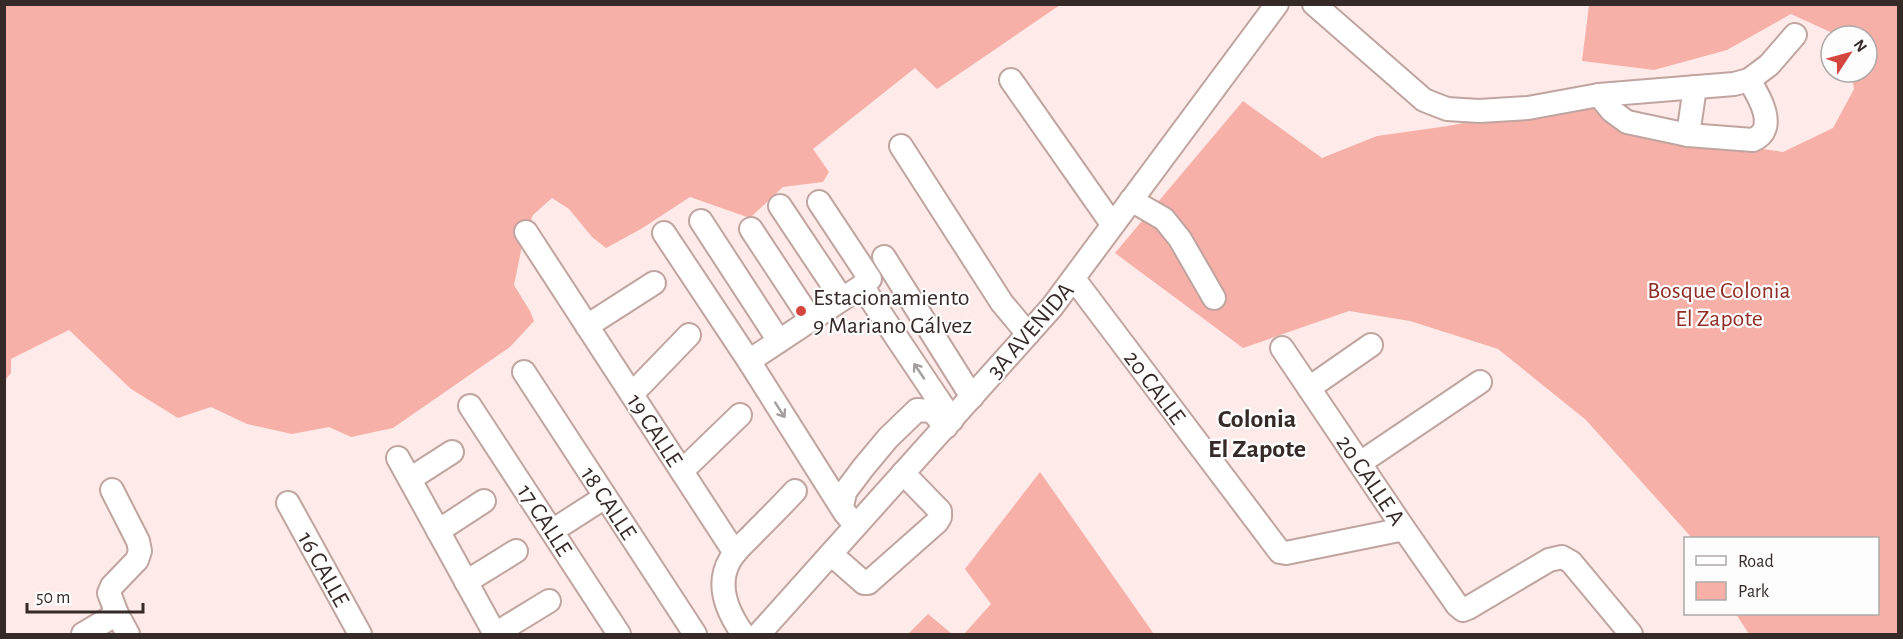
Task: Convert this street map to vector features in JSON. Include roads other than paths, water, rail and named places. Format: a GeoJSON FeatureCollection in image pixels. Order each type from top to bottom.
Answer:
{"type":"FeatureCollection","features":[{"type":"Feature","properties":{"kind":"street","name":"3A AVENIDA"},"geometry":{"type":"LineString","coordinates":[[759,634],[1028,334],[1074,279],[1112,224],[1277,4]]}},
{"type":"Feature","properties":{"kind":"street"},"geometry":{"type":"LineString","coordinates":[[1314,4],[1424,100],[1447,109],[1479,111],[1528,108],[1599,95],[1734,84],[1749,80],[1769,65],[1795,35]]}},
{"type":"Feature","properties":{"kind":"street"},"geometry":{"type":"LineString","coordinates":[[1599,95],[1612,111],[1627,122],[1688,135],[1754,140],[1760,138],[1764,133],[1766,116],[1759,96],[1749,80]]}},
{"type":"Feature","properties":{"kind":"street"},"geometry":{"type":"LineString","coordinates":[[1011,81],[1112,224]]}},
{"type":"Feature","properties":{"kind":"street"},"geometry":{"type":"LineString","coordinates":[[1688,135],[1695,87]]}},
{"type":"Feature","properties":{"kind":"street"},"geometry":{"type":"LineString","coordinates":[[901,146],[1002,303],[1028,334]]}},
{"type":"Feature","properties":{"kind":"street"},"geometry":{"type":"LineString","coordinates":[[1131,200],[1164,219],[1179,239],[1214,298]]}},
{"type":"Feature","properties":{"kind":"street"},"geometry":{"type":"LineString","coordinates":[[749,361],[870,279],[819,202]]}},
{"type":"Feature","properties":{"kind":"street"},"geometry":{"type":"LineString","coordinates":[[780,206],[842,299]]}},
{"type":"Feature","properties":{"kind":"street"},"geometry":{"type":"LineString","coordinates":[[701,221],[779,341]]}},
{"type":"Feature","properties":{"kind":"street"},"geometry":{"type":"LineString","coordinates":[[751,229],[811,320]]}},
{"type":"Feature","properties":{"kind":"street","name":"19 CALLE"},"geometry":{"type":"LineString","coordinates":[[526,232],[735,552]]}},
{"type":"Feature","properties":{"kind":"street"},"geometry":{"type":"LineString","coordinates":[[664,233],[842,507],[856,525]]}},
{"type":"Feature","properties":{"kind":"street"},"geometry":{"type":"LineString","coordinates":[[884,257],[972,397]]}},
{"type":"Feature","properties":{"kind":"street","name":"20 CALLE"},"geometry":{"type":"LineString","coordinates":[[1074,279],[1280,552],[1286,553],[1404,529]]}},
{"type":"Feature","properties":{"kind":"street"},"geometry":{"type":"LineString","coordinates":[[587,326],[654,283]]}},
{"type":"Feature","properties":{"kind":"street"},"geometry":{"type":"LineString","coordinates":[[862,286],[949,423]]}},
{"type":"Feature","properties":{"kind":"street"},"geometry":{"type":"LineString","coordinates":[[632,394],[689,335]]}},
{"type":"Feature","properties":{"kind":"street"},"geometry":{"type":"LineString","coordinates":[[1309,388],[1371,345]]}},
{"type":"Feature","properties":{"kind":"street","name":"20 CALLE A"},"geometry":{"type":"LineString","coordinates":[[1282,348],[1457,605],[1463,609],[1468,608],[1549,560],[1562,557],[1571,562],[1631,634]]}},
{"type":"Feature","properties":{"kind":"street","name":"18 CALLE"},"geometry":{"type":"LineString","coordinates":[[524,372],[695,634]]}},
{"type":"Feature","properties":{"kind":"street"},"geometry":{"type":"LineString","coordinates":[[1360,463],[1480,382]]}},
{"type":"Feature","properties":{"kind":"street","name":"17 CALLE"},"geometry":{"type":"LineString","coordinates":[[470,406],[619,634]]}},
{"type":"Feature","properties":{"kind":"street"},"geometry":{"type":"LineString","coordinates":[[842,507],[845,492],[863,468],[888,438],[917,410],[932,411],[949,423]]}},
{"type":"Feature","properties":{"kind":"street"},"geometry":{"type":"LineString","coordinates":[[682,471],[740,415]]}},
{"type":"Feature","properties":{"kind":"street"},"geometry":{"type":"LineString","coordinates":[[410,479],[452,452]]}},
{"type":"Feature","properties":{"kind":"street"},"geometry":{"type":"LineString","coordinates":[[398,458],[495,634],[549,601]]}},
{"type":"Feature","properties":{"kind":"street"},"geometry":{"type":"LineString","coordinates":[[831,554],[864,583],[868,583],[937,522],[940,511],[903,473]]}},
{"type":"Feature","properties":{"kind":"street"},"geometry":{"type":"LineString","coordinates":[[112,490],[138,541],[140,551],[137,560],[112,586],[109,593],[128,634]]}},
{"type":"Feature","properties":{"kind":"street"},"geometry":{"type":"LineString","coordinates":[[743,634],[728,610],[724,596],[726,572],[730,560],[735,552],[795,491]]}},
{"type":"Feature","properties":{"kind":"street"},"geometry":{"type":"LineString","coordinates":[[552,531],[605,497]]}},
{"type":"Feature","properties":{"kind":"street"},"geometry":{"type":"LineString","coordinates":[[438,531],[484,501]]}},
{"type":"Feature","properties":{"kind":"street","name":"16 CALLE"},"geometry":{"type":"LineString","coordinates":[[288,504],[360,634]]}},
{"type":"Feature","properties":{"kind":"street"},"geometry":{"type":"LineString","coordinates":[[466,582],[516,551]]}},
{"type":"Feature","properties":{"kind":"street"},"geometry":{"type":"LineString","coordinates":[[83,634],[117,614]]}},
{"type":"Feature","properties":{"kind":"place","name":"Estacionamiento 9 Mariano Gálvez"},"geometry":{"type":"Point","coordinates":[801,311]}},
{"type":"Feature","properties":{"kind":"district","name":"Colonia El Zapote"},"geometry":{"type":"Point","coordinates":[1257,433]}},
{"type":"Feature","properties":{"kind":"park label","name":"Bosque Colonia El Zapote"},"geometry":{"type":"Point","coordinates":[1719,304]}}]}
